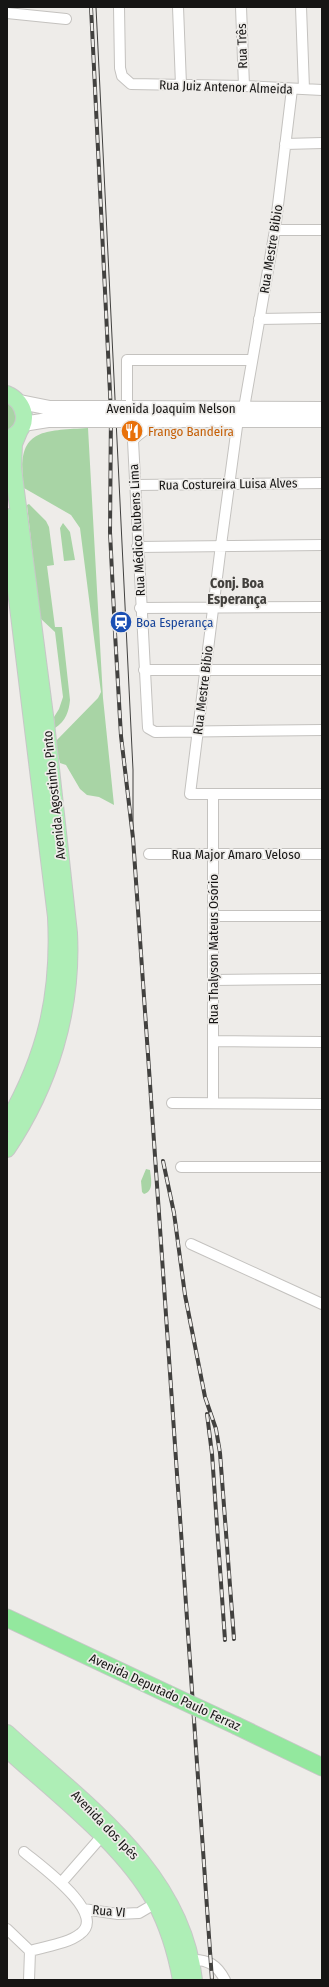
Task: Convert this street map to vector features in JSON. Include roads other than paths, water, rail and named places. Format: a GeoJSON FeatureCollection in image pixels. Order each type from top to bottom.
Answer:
{"type":"FeatureCollection","features":[{"type":"Feature","properties":{"kind":"highway","name":"Avenida Deputado Paulo Ferraz"},"geometry":{"type":"LineString","coordinates":[[7,1618],[322,1767]]}},
{"type":"Feature","properties":{"kind":"main road","name":"Avenida Joaquim Nelson"},"geometry":{"type":"LineString","coordinates":[[13,398],[50,408],[87,414]]}},
{"type":"Feature","properties":{"kind":"main road"},"geometry":{"type":"LineString","coordinates":[[13,398],[24,417],[16,432]]}},
{"type":"Feature","properties":{"kind":"main road","name":"Avenida Joaquim Nelson"},"geometry":{"type":"LineString","coordinates":[[126,410],[159,420],[322,409]]}},
{"type":"Feature","properties":{"kind":"main road","name":"Avenida Joaquim Nelson"},"geometry":{"type":"LineString","coordinates":[[16,432],[48,420],[126,410],[241,414],[322,420]]}},
{"type":"Feature","properties":{"kind":"main road","name":"Avenida Agostinho Pinto"},"geometry":{"type":"LineString","coordinates":[[7,1149],[33,1104],[48,1070],[61,1029],[67,997],[70,961],[70,934],[46,723],[13,468],[16,432]]}},
{"type":"Feature","properties":{"kind":"main road","name":"Avenida Agostinho Pinto"},"geometry":{"type":"LineString","coordinates":[[7,517],[55,909],[58,951],[56,981],[47,1030],[36,1064],[7,1123]]}},
{"type":"Feature","properties":{"kind":"main road","name":"Avenida dos Ipês"},"geometry":{"type":"LineString","coordinates":[[7,1732],[120,1836],[153,1875],[177,1918],[191,1960],[194,1980]]}},
{"type":"Feature","properties":{"kind":"main road","name":"Avenida dos Ipês"},"geometry":{"type":"LineString","coordinates":[[7,1749],[102,1836],[140,1877],[156,1903],[173,1945],[181,1980]]}},
{"type":"Feature","properties":{"kind":"street","name":"Rua Juiz Antenor Almeida"},"geometry":{"type":"LineString","coordinates":[[119,7],[120,68],[122,76],[130,84],[244,86],[322,90]]}},
{"type":"Feature","properties":{"kind":"street"},"geometry":{"type":"LineString","coordinates":[[178,7],[181,85]]}},
{"type":"Feature","properties":{"kind":"street","name":"Rua Três"},"geometry":{"type":"LineString","coordinates":[[241,7],[244,86]]}},
{"type":"Feature","properties":{"kind":"street"},"geometry":{"type":"LineString","coordinates":[[301,7],[304,89]]}},
{"type":"Feature","properties":{"kind":"street"},"geometry":{"type":"LineString","coordinates":[[7,13],[66,19]]}},
{"type":"Feature","properties":{"kind":"street","name":"Rua Mestre Bibio"},"geometry":{"type":"LineString","coordinates":[[213,794],[190,794],[221,545],[241,414],[275,230],[292,89]]}},
{"type":"Feature","properties":{"kind":"street"},"geometry":{"type":"LineString","coordinates":[[285,144],[322,143]]}},
{"type":"Feature","properties":{"kind":"street"},"geometry":{"type":"LineString","coordinates":[[275,230],[322,230]]}},
{"type":"Feature","properties":{"kind":"street"},"geometry":{"type":"LineString","coordinates":[[259,319],[322,318]]}},
{"type":"Feature","properties":{"kind":"street"},"geometry":{"type":"LineString","coordinates":[[126,410],[127,360],[252,360]]}},
{"type":"Feature","properties":{"kind":"street","name":"Rua Médico Rubens Lima"},"geometry":{"type":"LineString","coordinates":[[159,420],[151,428],[136,435],[133,440],[146,725],[155,732],[198,732]]}},
{"type":"Feature","properties":{"kind":"street","name":"Rua Costureira Luisa Alves"},"geometry":{"type":"LineString","coordinates":[[135,485],[322,483]]}},
{"type":"Feature","properties":{"kind":"street"},"geometry":{"type":"LineString","coordinates":[[137,547],[322,545]]}},
{"type":"Feature","properties":{"kind":"street"},"geometry":{"type":"LineString","coordinates":[[140,608],[322,607]]}},
{"type":"Feature","properties":{"kind":"street"},"geometry":{"type":"LineString","coordinates":[[144,670],[322,670]]}},
{"type":"Feature","properties":{"kind":"street"},"geometry":{"type":"LineString","coordinates":[[198,732],[322,730]]}},
{"type":"Feature","properties":{"kind":"street"},"geometry":{"type":"LineString","coordinates":[[213,794],[322,794]]}},
{"type":"Feature","properties":{"kind":"street","name":"Rua Thalyson Mateus Osório"},"geometry":{"type":"LineString","coordinates":[[213,794],[213,1103]]}},
{"type":"Feature","properties":{"kind":"street","name":"Rua Major Amaro Veloso"},"geometry":{"type":"LineString","coordinates":[[149,854],[322,854]]}},
{"type":"Feature","properties":{"kind":"street"},"geometry":{"type":"LineString","coordinates":[[213,916],[322,916]]}},
{"type":"Feature","properties":{"kind":"street"},"geometry":{"type":"LineString","coordinates":[[213,980],[322,979]]}},
{"type":"Feature","properties":{"kind":"street"},"geometry":{"type":"LineString","coordinates":[[213,1041],[322,1042]]}},
{"type":"Feature","properties":{"kind":"street"},"geometry":{"type":"LineString","coordinates":[[172,1103],[322,1104]]}},
{"type":"Feature","properties":{"kind":"street"},"geometry":{"type":"LineString","coordinates":[[181,1167],[322,1167]]}},
{"type":"Feature","properties":{"kind":"street"},"geometry":{"type":"LineString","coordinates":[[191,1244],[322,1304]]}},
{"type":"Feature","properties":{"kind":"street"},"geometry":{"type":"LineString","coordinates":[[61,1883],[102,1836]]}},
{"type":"Feature","properties":{"kind":"street"},"geometry":{"type":"LineString","coordinates":[[24,1852],[61,1883],[83,1909]]}},
{"type":"Feature","properties":{"kind":"street","name":"Rua VI"},"geometry":{"type":"LineString","coordinates":[[30,1951],[75,1937],[84,1931],[86,1923],[83,1909],[118,1914],[139,1913],[156,1903]]}},
{"type":"Feature","properties":{"kind":"street"},"geometry":{"type":"LineString","coordinates":[[7,1929],[30,1951],[29,1980]]}},
{"type":"Feature","properties":{"kind":"street"},"geometry":{"type":"LineString","coordinates":[[191,1960],[200,1960],[211,1963],[216,1967],[225,1980]]}},
{"type":"Feature","properties":{"kind":"tram line"},"geometry":{"type":"LineString","coordinates":[[96,7],[133,770],[133,838]]}},
{"type":"Feature","properties":{"kind":"railway"},"geometry":{"type":"LineString","coordinates":[[91,7],[111,413],[110,532],[121,736],[133,838],[212,1980]]}},
{"type":"Feature","properties":{"kind":"railway"},"geometry":{"type":"LineString","coordinates":[[163,1161],[174,1213],[185,1295],[205,1397],[216,1429],[220,1453],[234,1639]]}},
{"type":"Feature","properties":{"kind":"railway"},"geometry":{"type":"LineString","coordinates":[[207,1414],[212,1454],[225,1640]]}},
{"type":"Feature","properties":{"kind":"place","name":"Frango Bandeira"},"geometry":{"type":"Point","coordinates":[132,431]}},
{"type":"Feature","properties":{"kind":"place","name":"Boa Esperança"},"geometry":{"type":"Point","coordinates":[121,622]}},
{"type":"Feature","properties":{"kind":"district","name":"Conj. Boa Esperança"},"geometry":{"type":"Point","coordinates":[237,592]}}]}
